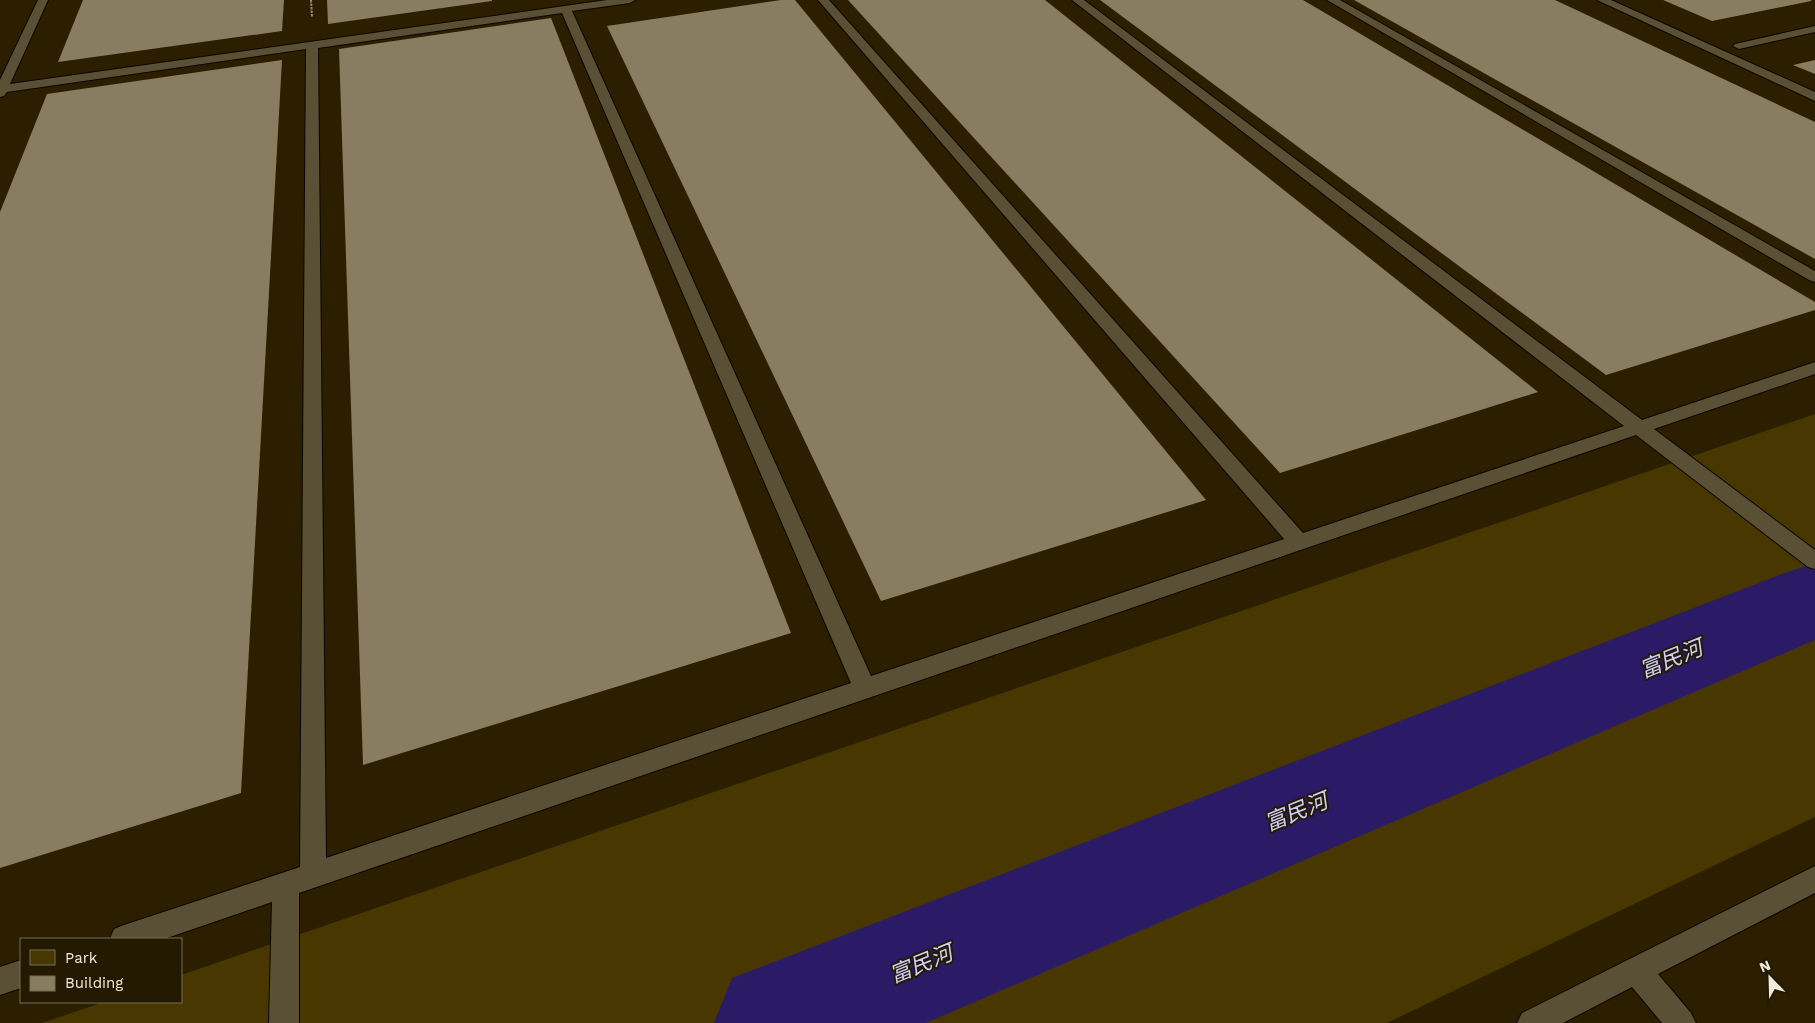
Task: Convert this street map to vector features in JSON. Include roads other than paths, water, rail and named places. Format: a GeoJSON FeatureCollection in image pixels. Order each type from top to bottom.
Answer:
{"type":"FeatureCollection","features":[{"type":"Feature","properties":{"kind":"lane"},"geometry":{"type":"LineString","coordinates":[[1,90],[43,0]]}},
{"type":"Feature","properties":{"kind":"lane"},"geometry":{"type":"LineString","coordinates":[[1,90],[630,0]]}},
{"type":"Feature","properties":{"kind":"lane"},"geometry":{"type":"LineString","coordinates":[[823,0],[1299,542]]}},
{"type":"Feature","properties":{"kind":"lane"},"geometry":{"type":"LineString","coordinates":[[1077,0],[1734,502],[1815,561]]}},
{"type":"Feature","properties":{"kind":"lane"},"geometry":{"type":"LineString","coordinates":[[1332,0],[1815,277]]}},
{"type":"Feature","properties":{"kind":"lane"},"geometry":{"type":"LineString","coordinates":[[1602,0],[1815,97]]}},
{"type":"Feature","properties":{"kind":"lane"},"geometry":{"type":"LineString","coordinates":[[566,9],[865,689]]}},
{"type":"Feature","properties":{"kind":"lane"},"geometry":{"type":"LineString","coordinates":[[1738,46],[1815,29]]}},
{"type":"Feature","properties":{"kind":"lane"},"geometry":{"type":"LineString","coordinates":[[312,45],[313,875]]}},
{"type":"Feature","properties":{"kind":"lane"},"geometry":{"type":"LineString","coordinates":[[127,938],[1815,368]]}},
{"type":"Feature","properties":{"kind":"lane"},"geometry":{"type":"LineString","coordinates":[[1532,1023],[1815,879]]}},
{"type":"Feature","properties":{"kind":"lane"},"geometry":{"type":"LineString","coordinates":[[284,1019],[286,885]]}},
{"type":"Feature","properties":{"kind":"lane"},"geometry":{"type":"LineString","coordinates":[[1636,970],[1681,1023]]}},
{"type":"Feature","properties":{"kind":"lane"},"geometry":{"type":"LineString","coordinates":[[0,981],[20,974]]}},
{"type":"Feature","properties":{"kind":"waterway","name":"富民河"},"geometry":{"type":"LineString","coordinates":[[777,1023],[1815,600]]}}]}
